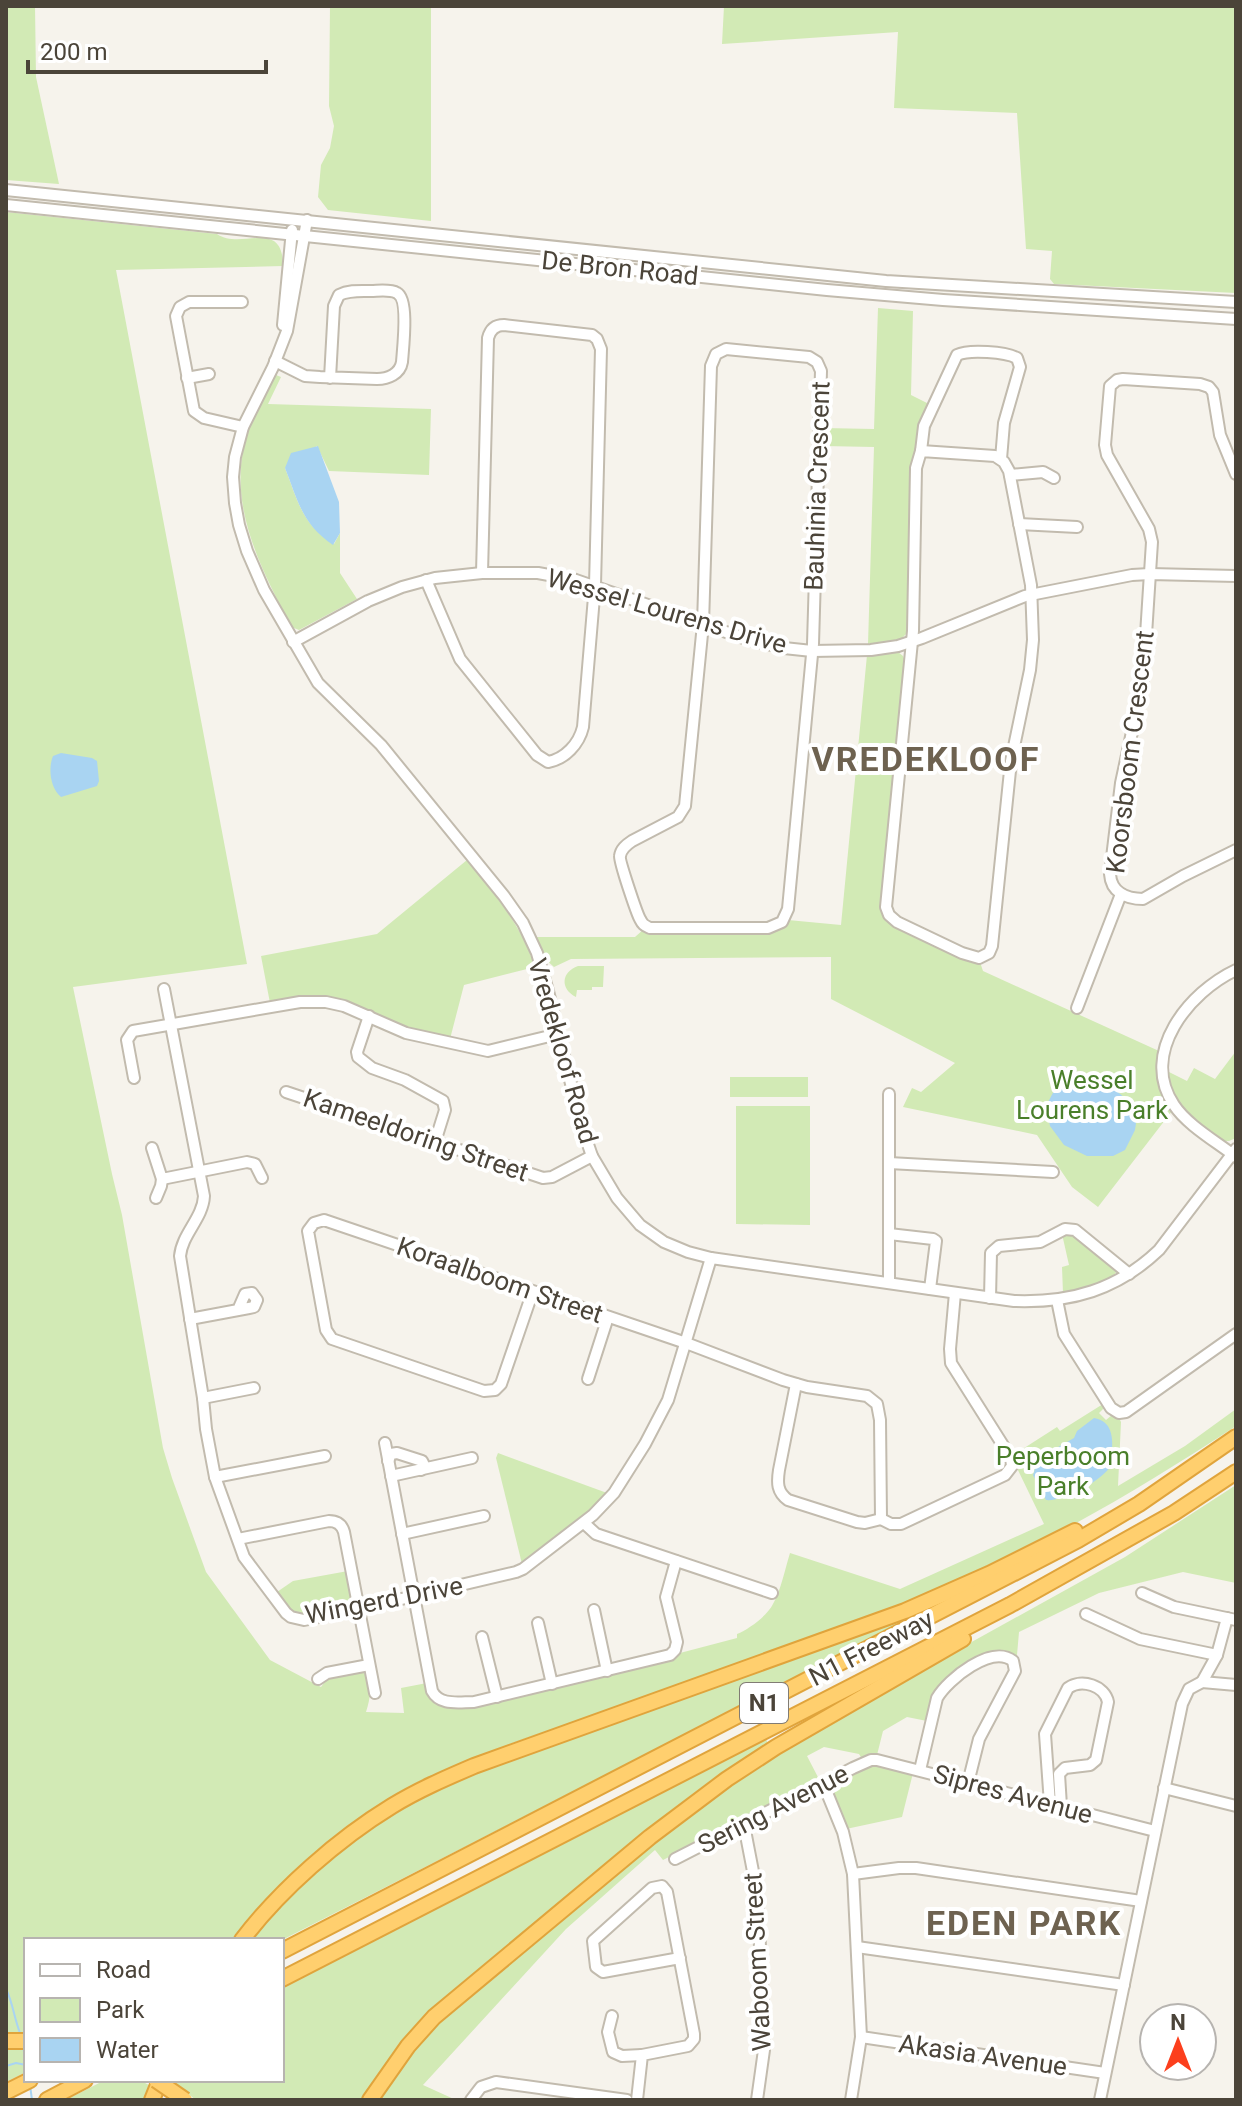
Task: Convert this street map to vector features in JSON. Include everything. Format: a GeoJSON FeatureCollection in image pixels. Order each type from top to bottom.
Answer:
{"type":"FeatureCollection","features":[{"type":"Feature","properties":{"kind":"highway","name":"N1 Freeway"},"geometry":{"type":"LineString","coordinates":[[284,1950],[1078,1540],[1139,1504],[1236,1437]]}},
{"type":"Feature","properties":{"kind":"highway","name":"N1 Freeway"},"geometry":{"type":"LineString","coordinates":[[284,1978],[1019,1600],[1163,1520],[1236,1472]]}},
{"type":"Feature","properties":{"kind":"highway"},"geometry":{"type":"LineString","coordinates":[[243,1938],[274,1902],[315,1863],[390,1807],[427,1787],[474,1766],[905,1611],[989,1574],[1102,1517],[1139,1504]]}},
{"type":"Feature","properties":{"kind":"highway"},"geometry":{"type":"LineString","coordinates":[[370,2100],[408,2046],[434,2017],[650,1837],[752,1763],[995,1621],[1019,1600]]}},
{"type":"Feature","properties":{"kind":"highway"},"geometry":{"type":"LineString","coordinates":[[6,2092],[26,2082]]}},
{"type":"Feature","properties":{"kind":"highway"},"geometry":{"type":"LineString","coordinates":[[47,2100],[81,2082]]}},
{"type":"Feature","properties":{"kind":"highway"},"geometry":{"type":"LineString","coordinates":[[161,2082],[185,2100]]}},
{"type":"Feature","properties":{"kind":"street","name":"De Bron Road"},"geometry":{"type":"LineString","coordinates":[[6,190],[886,281],[1236,302]]}},
{"type":"Feature","properties":{"kind":"street","name":"De Bron Road"},"geometry":{"type":"LineString","coordinates":[[6,205],[842,291],[1236,319]]}},
{"type":"Feature","properties":{"kind":"street","name":"Vredekloof Road"},"geometry":{"type":"LineString","coordinates":[[280,347],[293,218]]}},
{"type":"Feature","properties":{"kind":"street","name":"Vredekloof Road"},"geometry":{"type":"LineString","coordinates":[[307,220],[287,331],[243,427],[237,450],[235,503],[247,551],[264,590],[318,683],[381,745],[517,914],[537,953],[592,1157],[617,1198],[640,1225],[664,1242],[711,1258],[1014,1301],[1057,1300],[1090,1292],[1129,1274],[1159,1250],[1235,1153]]}},
{"type":"Feature","properties":{"kind":"street"},"geometry":{"type":"LineString","coordinates":[[275,361],[305,376],[330,378],[382,379],[398,371],[402,362],[404,305],[397,292],[348,291],[339,295],[334,306],[330,378]]}},
{"type":"Feature","properties":{"kind":"street"},"geometry":{"type":"LineString","coordinates":[[242,302],[189,302],[180,307],[176,323],[192,407],[197,415],[243,427]]}},
{"type":"Feature","properties":{"kind":"street"},"geometry":{"type":"LineString","coordinates":[[426,580],[460,659],[537,755],[548,762],[562,757],[581,736],[595,585],[600,345],[588,334],[518,326],[498,326],[490,332],[482,573]]}},
{"type":"Feature","properties":{"kind":"street","name":"Bauhinia Crescent"},"geometry":{"type":"LineString","coordinates":[[703,624],[711,361],[719,352],[730,349],[809,357],[817,362],[821,371],[812,651]]}},
{"type":"Feature","properties":{"kind":"street"},"geometry":{"type":"LineString","coordinates":[[921,451],[995,456],[1008,468],[1031,595],[1032,657],[1011,761],[992,946],[989,953],[979,958],[897,922],[887,911],[913,631],[916,468],[924,426],[957,355],[966,352],[1009,354],[1017,358],[1020,367],[1004,423],[1001,459]]}},
{"type":"Feature","properties":{"kind":"street"},"geometry":{"type":"LineString","coordinates":[[187,378],[209,374]]}},
{"type":"Feature","properties":{"kind":"street","name":"Koorsboom Crescent"},"geometry":{"type":"LineString","coordinates":[[1236,474],[1221,439],[1215,396],[1209,387],[1123,379],[1112,383],[1109,391],[1108,458],[1149,529],[1152,542],[1143,681],[1121,783],[1111,882],[1121,894],[1138,899],[1148,897],[1236,850]]}},
{"type":"Feature","properties":{"kind":"street"},"geometry":{"type":"LineString","coordinates":[[1010,475],[1043,472],[1054,478]]}},
{"type":"Feature","properties":{"kind":"street"},"geometry":{"type":"LineString","coordinates":[[1019,524],[1077,527]]}},
{"type":"Feature","properties":{"kind":"street","name":"Wessel Lourens Drive"},"geometry":{"type":"LineString","coordinates":[[293,642],[368,601],[402,587],[426,580],[482,573],[538,573],[595,585],[758,643],[812,651],[871,650],[911,642],[1031,595],[1132,575],[1236,576]]}},
{"type":"Feature","properties":{"kind":"street"},"geometry":{"type":"LineString","coordinates":[[703,624],[683,812],[632,841],[620,856],[637,913],[650,928],[768,928],[782,922],[786,916],[812,651]]}},
{"type":"Feature","properties":{"kind":"street"},"geometry":{"type":"LineString","coordinates":[[1077,1008],[1121,894]]}},
{"type":"Feature","properties":{"kind":"street"},"geometry":{"type":"LineString","coordinates":[[1235,1153],[1179,1111],[1165,1088],[1162,1070],[1164,1050],[1176,1024],[1207,989],[1236,970]]}},
{"type":"Feature","properties":{"kind":"street","name":"Wingerd Drive"},"geometry":{"type":"LineString","coordinates":[[164,989],[204,1196],[203,1204],[182,1244],[180,1256],[215,1477],[244,1557],[291,1617],[304,1620],[359,1609],[523,1569],[584,1523],[614,1493],[668,1400],[711,1258]]}},
{"type":"Feature","properties":{"kind":"street"},"geometry":{"type":"LineString","coordinates":[[134,1078],[127,1043],[129,1034],[135,1030],[300,1002],[344,1006],[406,1033],[488,1051],[558,1034]]}},
{"type":"Feature","properties":{"kind":"street"},"geometry":{"type":"LineString","coordinates":[[369,1016],[358,1057],[372,1068],[405,1080],[443,1101],[446,1107],[435,1142]]}},
{"type":"Feature","properties":{"kind":"street","name":"Kameeldoring Street"},"geometry":{"type":"LineString","coordinates":[[286,1092],[546,1178],[592,1157]]}},
{"type":"Feature","properties":{"kind":"street"},"geometry":{"type":"LineString","coordinates":[[889,1094],[889,1283]]}},
{"type":"Feature","properties":{"kind":"street"},"geometry":{"type":"LineString","coordinates":[[152,1148],[162,1179],[156,1198]]}},
{"type":"Feature","properties":{"kind":"street"},"geometry":{"type":"LineString","coordinates":[[162,1179],[247,1162],[255,1164],[262,1178]]}},
{"type":"Feature","properties":{"kind":"street"},"geometry":{"type":"LineString","coordinates":[[889,1163],[1053,1172]]}},
{"type":"Feature","properties":{"kind":"street","name":"Koraalboom Street"},"geometry":{"type":"LineString","coordinates":[[533,1291],[501,1384],[495,1390],[484,1391],[332,1339],[326,1330],[309,1228],[324,1220],[533,1291],[608,1317],[686,1343],[796,1384],[871,1398],[877,1404],[880,1420],[881,1519]]}},
{"type":"Feature","properties":{"kind":"street"},"geometry":{"type":"LineString","coordinates":[[990,1298],[991,1253],[994,1249],[1040,1242],[1065,1229],[1075,1230],[1129,1274]]}},
{"type":"Feature","properties":{"kind":"street"},"geometry":{"type":"LineString","coordinates":[[889,1234],[936,1241],[930,1289]]}},
{"type":"Feature","properties":{"kind":"street"},"geometry":{"type":"LineString","coordinates":[[796,1384],[779,1470],[780,1492],[788,1500],[854,1522],[881,1519],[891,1524],[901,1524],[1005,1475],[1012,1466],[1011,1458],[951,1363],[955,1293]]}},
{"type":"Feature","properties":{"kind":"street"},"geometry":{"type":"LineString","coordinates":[[1057,1300],[1062,1329],[1070,1345],[1111,1408],[1119,1413],[1126,1412],[1236,1334]]}},
{"type":"Feature","properties":{"kind":"street"},"geometry":{"type":"LineString","coordinates":[[190,1319],[238,1310]]}},
{"type":"Feature","properties":{"kind":"street"},"geometry":{"type":"LineString","coordinates":[[588,1379],[608,1317]]}},
{"type":"Feature","properties":{"kind":"street"},"geometry":{"type":"LineString","coordinates":[[203,1398],[254,1388]]}},
{"type":"Feature","properties":{"kind":"street"},"geometry":{"type":"LineString","coordinates":[[385,1443],[434,1695],[438,1699],[474,1702],[665,1657],[675,1650],[677,1642],[666,1597],[676,1561]]}},
{"type":"Feature","properties":{"kind":"street"},"geometry":{"type":"LineString","coordinates":[[388,1461],[391,1454],[397,1453],[422,1461],[424,1465],[421,1470]]}},
{"type":"Feature","properties":{"kind":"street"},"geometry":{"type":"LineString","coordinates":[[215,1477],[325,1456]]}},
{"type":"Feature","properties":{"kind":"street"},"geometry":{"type":"LineString","coordinates":[[391,1476],[472,1458]]}},
{"type":"Feature","properties":{"kind":"street"},"geometry":{"type":"LineString","coordinates":[[402,1534],[484,1516]]}},
{"type":"Feature","properties":{"kind":"street"},"geometry":{"type":"LineString","coordinates":[[238,1539],[329,1521],[338,1523],[344,1532],[375,1693]]}},
{"type":"Feature","properties":{"kind":"street"},"geometry":{"type":"LineString","coordinates":[[584,1523],[596,1534],[772,1593]]}},
{"type":"Feature","properties":{"kind":"street"},"geometry":{"type":"LineString","coordinates":[[1100,2100],[1183,1698],[1189,1689],[1202,1682],[1232,1619],[1174,1607],[1142,1593]]}},
{"type":"Feature","properties":{"kind":"street"},"geometry":{"type":"LineString","coordinates":[[594,1610],[607,1671]]}},
{"type":"Feature","properties":{"kind":"street"},"geometry":{"type":"LineString","coordinates":[[1086,1614],[1140,1639],[1217,1655]]}},
{"type":"Feature","properties":{"kind":"street"},"geometry":{"type":"LineString","coordinates":[[538,1623],[552,1684]]}},
{"type":"Feature","properties":{"kind":"street"},"geometry":{"type":"LineString","coordinates":[[482,1637],[497,1697]]}},
{"type":"Feature","properties":{"kind":"street"},"geometry":{"type":"LineString","coordinates":[[920,1770],[937,1698],[942,1690],[960,1672],[993,1657],[1004,1656],[1013,1661],[1015,1671],[979,1739],[968,1783]]}},
{"type":"Feature","properties":{"kind":"street"},"geometry":{"type":"LineString","coordinates":[[318,1679],[327,1673],[369,1665]]}},
{"type":"Feature","properties":{"kind":"street"},"geometry":{"type":"LineString","coordinates":[[1202,1682],[1236,1685]]}},
{"type":"Feature","properties":{"kind":"street"},"geometry":{"type":"LineString","coordinates":[[1075,1683],[1084,1684],[1101,1690],[1108,1702],[1096,1760],[1090,1765],[1065,1768],[1059,1774],[1056,1805],[1045,1734],[1068,1688],[1075,1683]]}},
{"type":"Feature","properties":{"kind":"street","name":"Sipres Avenue"},"geometry":{"type":"LineString","coordinates":[[871,1760],[1155,1831]]}},
{"type":"Feature","properties":{"kind":"street","name":"Sering Avenue"},"geometry":{"type":"LineString","coordinates":[[675,1859],[871,1760]]}},
{"type":"Feature","properties":{"kind":"street"},"geometry":{"type":"LineString","coordinates":[[823,1783],[843,1832],[853,1874],[861,2037],[851,2100]]}},
{"type":"Feature","properties":{"kind":"street"},"geometry":{"type":"LineString","coordinates":[[1164,1788],[1236,1806]]}},
{"type":"Feature","properties":{"kind":"street","name":"Waboom Street"},"geometry":{"type":"LineString","coordinates":[[744,1825],[757,1892],[764,2028],[757,2100]]}},
{"type":"Feature","properties":{"kind":"street"},"geometry":{"type":"LineString","coordinates":[[853,1874],[916,1868],[1141,1901]]}},
{"type":"Feature","properties":{"kind":"street"},"geometry":{"type":"LineString","coordinates":[[612,2016],[608,2032],[613,2052],[622,2056],[688,2046],[693,2041],[694,2034],[680,1958],[667,1892],[662,1886],[652,1888],[593,1941],[596,1967],[603,1972],[680,1958]]}},
{"type":"Feature","properties":{"kind":"street"},"geometry":{"type":"LineString","coordinates":[[857,1947],[1124,1985]]}},
{"type":"Feature","properties":{"kind":"street","name":"Akasia Avenue"},"geometry":{"type":"LineString","coordinates":[[861,2037],[1105,2073]]}},
{"type":"Feature","properties":{"kind":"street"},"geometry":{"type":"LineString","coordinates":[[637,2100],[642,2055]]}},
{"type":"Feature","properties":{"kind":"street"},"geometry":{"type":"LineString","coordinates":[[474,2095],[490,2083],[501,2082],[586,2097],[627,2100]]}},
{"type":"Feature","properties":{"kind":"green space"},"geometry":{"type":"Polygon","coordinates":[[[6,6],[35,6],[36,77],[59,184],[6,180],[6,6]]]}},
{"type":"Feature","properties":{"kind":"green space"},"geometry":{"type":"Polygon","coordinates":[[[330,6],[431,6],[431,221],[328,210],[318,197],[321,165],[330,148],[334,126],[329,106],[330,6]]]}},
{"type":"Feature","properties":{"kind":"green space"},"geometry":{"type":"Polygon","coordinates":[[[724,6],[1236,6],[1236,293],[1054,284],[1050,279],[1052,251],[1026,249],[1017,113],[894,108],[898,32],[722,44],[724,6]]]}},
{"type":"Feature","properties":{"kind":"green space","name":"Peperboom Park"},"geometry":{"type":"Polygon","coordinates":[[[6,212],[217,234],[227,238],[268,239],[276,243],[281,251],[283,266],[116,270],[247,964],[73,987],[122,1215],[163,1448],[206,1572],[270,1660],[321,1687],[329,1676],[362,1671],[370,1685],[366,1712],[404,1713],[401,1688],[427,1683],[431,1699],[442,1705],[669,1660],[680,1653],[737,1638],[737,1634],[762,1617],[776,1598],[790,1553],[900,1589],[1044,1524],[1016,1466],[1015,1454],[1057,1427],[1060,1431],[1103,1404],[1105,1407],[1099,1413],[1106,1420],[1112,1415],[1121,1422],[1118,1486],[1185,1446],[1236,1409],[1236,1426],[1066,1529],[931,1594],[498,1749],[431,1777],[374,1809],[322,1847],[274,1891],[234,1938],[24,1938],[24,2033],[6,2033],[6,212]]]}},
{"type":"Feature","properties":{"kind":"green space"},"geometry":{"type":"Polygon","coordinates":[[[878,308],[913,311],[911,395],[929,404],[918,428],[912,467],[907,633],[901,639],[868,644],[874,447],[823,446],[823,428],[874,429],[878,308]]]}},
{"type":"Feature","properties":{"kind":"green space"},"geometry":{"type":"Polygon","coordinates":[[[276,375],[281,377],[268,404],[431,409],[429,475],[329,471],[317,446],[285,468],[302,511],[315,529],[334,544],[340,533],[340,573],[357,599],[299,630],[290,624],[257,555],[248,530],[240,481],[242,455],[249,430],[276,375]]]}},
{"type":"Feature","properties":{"kind":"green space","name":"Wessel Lourens Park"},"geometry":{"type":"Polygon","coordinates":[[[898,652],[905,661],[882,905],[895,926],[972,962],[980,962],[983,971],[1159,1051],[1159,1082],[1172,1111],[1098,1207],[1072,1187],[1037,1135],[903,1107],[912,1088],[921,1092],[955,1063],[831,999],[831,957],[571,959],[554,967],[545,959],[536,937],[635,937],[644,929],[769,932],[788,920],[841,925],[867,655],[898,652]]]}},
{"type":"Feature","properties":{"kind":"green space"},"geometry":{"type":"Polygon","coordinates":[[[467,860],[515,924],[535,967],[464,985],[450,1039],[410,1030],[352,1004],[270,1003],[261,956],[377,934],[467,860]]]}},
{"type":"Feature","properties":{"kind":"green space"},"geometry":{"type":"Polygon","coordinates":[[[578,966],[604,966],[603,987],[577,990],[576,997],[571,994],[565,985],[566,976],[578,966]]]}},
{"type":"Feature","properties":{"kind":"green space"},"geometry":{"type":"Polygon","coordinates":[[[1236,1051],[1236,1138],[1224,1141],[1180,1103],[1167,1071],[1187,1081],[1194,1068],[1215,1079],[1236,1051]]]}},
{"type":"Feature","properties":{"kind":"green space"},"geometry":{"type":"Polygon","coordinates":[[[730,1077],[808,1077],[808,1097],[730,1097],[730,1077]]]}},
{"type":"Feature","properties":{"kind":"green space"},"geometry":{"type":"Polygon","coordinates":[[[736,1106],[810,1106],[810,1225],[736,1224],[736,1106]]]}},
{"type":"Feature","properties":{"kind":"green space"},"geometry":{"type":"Polygon","coordinates":[[[1070,1232],[1115,1267],[1117,1271],[1113,1276],[1100,1283],[1063,1293],[1062,1267],[1069,1265],[1062,1234],[1070,1232]]]}},
{"type":"Feature","properties":{"kind":"green space"},"geometry":{"type":"Polygon","coordinates":[[[498,1453],[607,1493],[588,1514],[522,1564],[496,1458],[498,1453]]]}},
{"type":"Feature","properties":{"kind":"green space"},"geometry":{"type":"Polygon","coordinates":[[[1236,1485],[1236,1583],[1183,1572],[1099,1593],[1019,1632],[1015,1657],[1005,1652],[992,1653],[954,1672],[947,1679],[927,1721],[907,1717],[883,1731],[877,1755],[862,1759],[859,1754],[824,1747],[807,1756],[820,1781],[663,1860],[655,1850],[566,1929],[423,2085],[456,2100],[375,2100],[432,2027],[634,1857],[747,1772],[887,1689],[1125,1557],[1236,1485]]]}},
{"type":"Feature","properties":{"kind":"green space"},"geometry":{"type":"Polygon","coordinates":[[[348,1571],[353,1601],[347,1607],[303,1615],[289,1609],[277,1592],[293,1581],[348,1571]]]}},
{"type":"Feature","properties":{"kind":"green space"},"geometry":{"type":"Polygon","coordinates":[[[905,1618],[907,1621],[284,1939],[250,1938],[333,1854],[407,1805],[475,1771],[905,1618]]]}},
{"type":"Feature","properties":{"kind":"green space"},"geometry":{"type":"Polygon","coordinates":[[[766,1739],[770,1748],[489,1965],[366,2100],[196,2100],[173,2082],[284,2082],[284,1986],[766,1739]]]}},
{"type":"Feature","properties":{"kind":"green space"},"geometry":{"type":"Polygon","coordinates":[[[872,1763],[913,1773],[902,1817],[846,1829],[831,1791],[835,1782],[872,1763]]]}},
{"type":"Feature","properties":{"kind":"green space"},"geometry":{"type":"Polygon","coordinates":[[[24,2045],[24,2073],[6,2082],[6,2046],[24,2045]]]}},
{"type":"Feature","properties":{"kind":"green space"},"geometry":{"type":"Polygon","coordinates":[[[101,2082],[143,2082],[149,2085],[144,2100],[66,2100],[101,2082]]]}},
{"type":"Feature","properties":{"kind":"water"},"geometry":{"type":"Polygon","coordinates":[[[318,446],[339,502],[340,533],[333,545],[308,520],[285,468],[291,453],[318,446]]]}},
{"type":"Feature","properties":{"kind":"water"},"geometry":{"type":"Polygon","coordinates":[[[61,753],[97,761],[97,786],[61,797],[54,788],[50,772],[53,756],[61,753]]]}},
{"type":"Feature","properties":{"kind":"water"},"geometry":{"type":"Polygon","coordinates":[[[1072,1075],[1091,1078],[1108,1086],[1138,1110],[1135,1130],[1125,1150],[1113,1156],[1087,1156],[1064,1145],[1050,1126],[1046,1106],[1056,1087],[1072,1075]]]}},
{"type":"Feature","properties":{"kind":"water"},"geometry":{"type":"Polygon","coordinates":[[[1094,1418],[1105,1422],[1110,1430],[1111,1465],[1082,1489],[1046,1500],[1033,1475],[1036,1466],[1046,1454],[1074,1438],[1077,1431],[1094,1418]]]}},
{"type":"Feature","properties":{"kind":"waterway"},"geometry":{"type":"LineString","coordinates":[[6,1989],[20,2033]]}},
{"type":"Feature","properties":{"kind":"waterway"},"geometry":{"type":"LineString","coordinates":[[23,2047],[24,2052]]}},
{"type":"Feature","properties":{"kind":"waterway"},"geometry":{"type":"LineString","coordinates":[[6,2066],[24,2065]]}},
{"type":"Feature","properties":{"kind":"waterway"},"geometry":{"type":"LineString","coordinates":[[30,2085],[32,2100]]}},
{"type":"Feature","properties":{"kind":"district","name":"VREDEKLOOF"},"geometry":{"type":"Point","coordinates":[926,759]}},
{"type":"Feature","properties":{"kind":"district","name":"EDEN PARK"},"geometry":{"type":"Point","coordinates":[1024,1923]}}]}
